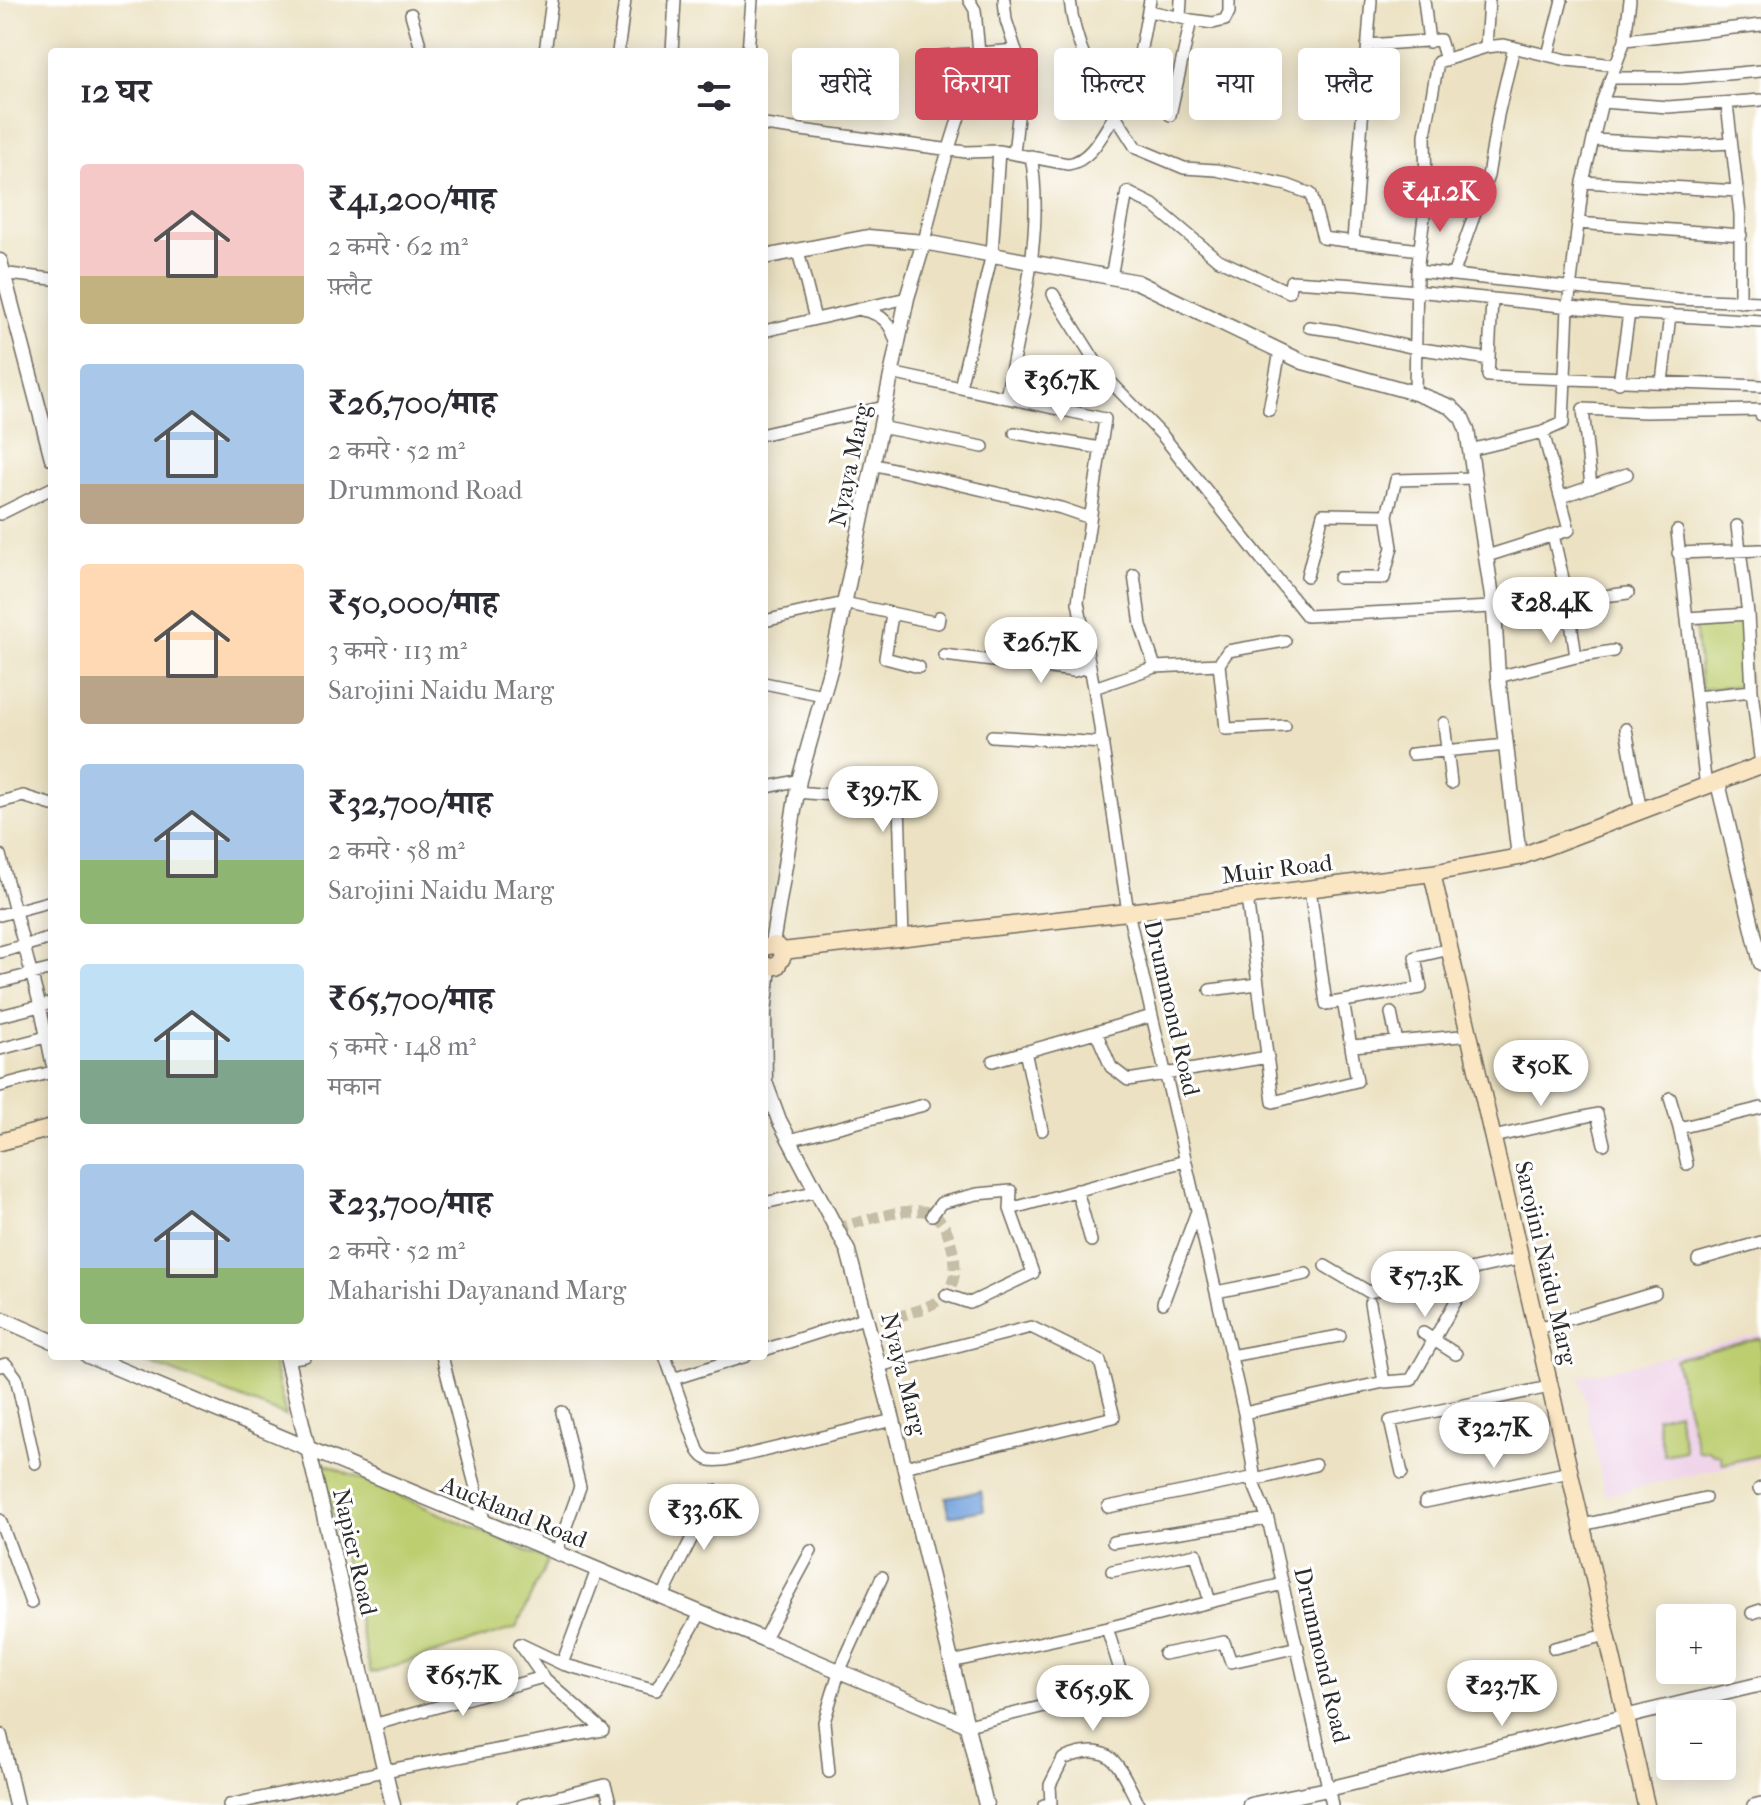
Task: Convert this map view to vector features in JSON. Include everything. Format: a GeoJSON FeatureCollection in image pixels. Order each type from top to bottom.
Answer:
{"type":"FeatureCollection","features":[{"type":"Feature","properties":{"kind":"main road","name":"Muir Road"},"geometry":{"type":"LineString","coordinates":[[773,947],[903,939],[1128,912],[1432,873],[1519,857],[1761,765]]}},
{"type":"Feature","properties":{"kind":"main road","name":"Sarojini Naidu Marg"},"geometry":{"type":"LineString","coordinates":[[1432,873],[1646,1805]]}},
{"type":"Feature","properties":{"kind":"main road"},"geometry":{"type":"LineString","coordinates":[[768,966],[780,963],[773,947]]}},
{"type":"Feature","properties":{"kind":"main road"},"geometry":{"type":"LineString","coordinates":[[0,1142],[48,1129]]}},
{"type":"Feature","properties":{"kind":"street"},"geometry":{"type":"LineString","coordinates":[[546,48],[552,0]]}},
{"type":"Feature","properties":{"kind":"street"},"geometry":{"type":"LineString","coordinates":[[619,48],[625,0]]}},
{"type":"Feature","properties":{"kind":"street"},"geometry":{"type":"LineString","coordinates":[[672,48],[675,0]]}},
{"type":"Feature","properties":{"kind":"street"},"geometry":{"type":"LineString","coordinates":[[748,48],[752,0]]}},
{"type":"Feature","properties":{"kind":"street","name":"Nyaya Marg"},"geometry":{"type":"LineString","coordinates":[[969,0],[975,10],[979,48]]}},
{"type":"Feature","properties":{"kind":"street"},"geometry":{"type":"LineString","coordinates":[[1004,0],[1006,20],[1015,48]]}},
{"type":"Feature","properties":{"kind":"street"},"geometry":{"type":"LineString","coordinates":[[1070,0],[1072,22],[1081,48]]}},
{"type":"Feature","properties":{"kind":"street"},"geometry":{"type":"LineString","coordinates":[[1173,96],[1185,18],[1181,0]]}},
{"type":"Feature","properties":{"kind":"street"},"geometry":{"type":"LineString","coordinates":[[1141,48],[1149,5],[1185,18],[1213,23],[1225,20],[1229,0]]}},
{"type":"Feature","properties":{"kind":"street"},"geometry":{"type":"LineString","coordinates":[[1353,241],[1371,0]]}},
{"type":"Feature","properties":{"kind":"street"},"geometry":{"type":"LineString","coordinates":[[1424,0],[1429,42]]}},
{"type":"Feature","properties":{"kind":"street"},"geometry":{"type":"LineString","coordinates":[[1486,47],[1489,0]]}},
{"type":"Feature","properties":{"kind":"street"},"geometry":{"type":"LineString","coordinates":[[1548,55],[1562,0]]}},
{"type":"Feature","properties":{"kind":"street"},"geometry":{"type":"LineString","coordinates":[[1470,450],[1543,432],[1563,423],[1568,307],[1583,182],[1602,102],[1625,40],[1630,0]]}},
{"type":"Feature","properties":{"kind":"street"},"geometry":{"type":"LineString","coordinates":[[411,14],[421,48]]}},
{"type":"Feature","properties":{"kind":"street"},"geometry":{"type":"LineString","coordinates":[[1625,40],[1761,25]]}},
{"type":"Feature","properties":{"kind":"street"},"geometry":{"type":"LineString","coordinates":[[1367,45],[1440,40],[1446,60]]}},
{"type":"Feature","properties":{"kind":"street"},"geometry":{"type":"LineString","coordinates":[[1415,393],[1417,271],[1426,201],[1425,135],[1438,62],[1486,47],[1514,47],[1616,65]]}},
{"type":"Feature","properties":{"kind":"street"},"geometry":{"type":"LineString","coordinates":[[1453,275],[1488,176],[1514,47]]}},
{"type":"Feature","properties":{"kind":"street"},"geometry":{"type":"LineString","coordinates":[[1611,78],[1681,78],[1761,71]]}},
{"type":"Feature","properties":{"kind":"street"},"geometry":{"type":"LineString","coordinates":[[1602,102],[1668,107],[1761,100]]}},
{"type":"Feature","properties":{"kind":"street"},"geometry":{"type":"LineString","coordinates":[[1727,104],[1741,235],[1740,302]]}},
{"type":"Feature","properties":{"kind":"street","name":"Nyaya Marg"},"geometry":{"type":"LineString","coordinates":[[773,947],[798,786],[844,603],[907,298],[958,120]]}},
{"type":"Feature","properties":{"kind":"street"},"geometry":{"type":"LineString","coordinates":[[1014,153],[1018,120]]}},
{"type":"Feature","properties":{"kind":"street"},"geometry":{"type":"LineString","coordinates":[[768,126],[966,152],[999,151],[1068,164],[1086,157],[1112,120]]}},
{"type":"Feature","properties":{"kind":"street"},"geometry":{"type":"LineString","coordinates":[[1118,120],[1136,148],[1184,168],[1216,170],[1287,185],[1311,194],[1323,238],[1420,250]]}},
{"type":"Feature","properties":{"kind":"street"},"geometry":{"type":"LineString","coordinates":[[1594,140],[1693,145],[1731,143]]}},
{"type":"Feature","properties":{"kind":"street"},"geometry":{"type":"LineString","coordinates":[[960,387],[992,254],[999,151]]}},
{"type":"Feature","properties":{"kind":"street"},"geometry":{"type":"LineString","coordinates":[[1006,398],[1030,262],[1037,191],[1031,156]]}},
{"type":"Feature","properties":{"kind":"street"},"geometry":{"type":"LineString","coordinates":[[1583,182],[1738,191]]}},
{"type":"Feature","properties":{"kind":"street"},"geometry":{"type":"LineString","coordinates":[[1111,277],[1127,192],[1153,205],[1217,259],[1289,292],[1291,281],[1357,285],[1629,313],[1761,321]]}},
{"type":"Feature","properties":{"kind":"street"},"geometry":{"type":"LineString","coordinates":[[1577,223],[1741,235]]}},
{"type":"Feature","properties":{"kind":"street"},"geometry":{"type":"LineString","coordinates":[[768,256],[868,237],[924,242],[1137,282],[1303,362],[1415,393],[1451,407],[1462,418],[1470,450],[1487,556],[1519,857]]}},
{"type":"Feature","properties":{"kind":"street"},"geometry":{"type":"LineString","coordinates":[[798,251],[815,319]]}},
{"type":"Feature","properties":{"kind":"street"},"geometry":{"type":"LineString","coordinates":[[48,278],[1,268],[48,443]]}},
{"type":"Feature","properties":{"kind":"street"},"geometry":{"type":"LineString","coordinates":[[1417,271],[1678,299],[1761,302]]}},
{"type":"Feature","properties":{"kind":"street"},"geometry":{"type":"LineString","coordinates":[[1053,294],[1104,375],[1162,435],[1307,616],[1493,608],[1628,593]]}},
{"type":"Feature","properties":{"kind":"street"},"geometry":{"type":"LineString","coordinates":[[768,330],[907,298]]}},
{"type":"Feature","properties":{"kind":"street"},"geometry":{"type":"LineString","coordinates":[[1492,300],[1488,376],[1761,386]]}},
{"type":"Feature","properties":{"kind":"street"},"geometry":{"type":"LineString","coordinates":[[858,309],[885,318],[897,346]]}},
{"type":"Feature","properties":{"kind":"street"},"geometry":{"type":"LineString","coordinates":[[1619,383],[1629,313]]}},
{"type":"Feature","properties":{"kind":"street"},"geometry":{"type":"LineString","coordinates":[[1662,382],[1670,315]]}},
{"type":"Feature","properties":{"kind":"street"},"geometry":{"type":"LineString","coordinates":[[1309,327],[1489,359]]}},
{"type":"Feature","properties":{"kind":"street"},"geometry":{"type":"LineString","coordinates":[[1269,410],[1280,351]]}},
{"type":"Feature","properties":{"kind":"street","name":"Drummond Road"},"geometry":{"type":"LineString","coordinates":[[891,373],[1105,419],[1078,602],[1128,912],[1244,1413],[1253,1479],[1268,1519],[1332,1805]]}},
{"type":"Feature","properties":{"kind":"street"},"geometry":{"type":"LineString","coordinates":[[768,433],[884,407]]}},
{"type":"Feature","properties":{"kind":"street"},"geometry":{"type":"LineString","coordinates":[[1591,487],[1583,409],[1645,412],[1760,410],[1761,415]]}},
{"type":"Feature","properties":{"kind":"street"},"geometry":{"type":"LineString","coordinates":[[880,427],[983,447]]}},
{"type":"Feature","properties":{"kind":"street"},"geometry":{"type":"LineString","coordinates":[[1487,556],[1569,530],[1543,432]]}},
{"type":"Feature","properties":{"kind":"street"},"geometry":{"type":"LineString","coordinates":[[1015,433],[1100,448]]}},
{"type":"Feature","properties":{"kind":"street"},"geometry":{"type":"LineString","coordinates":[[872,464],[1061,508],[1090,518]]}},
{"type":"Feature","properties":{"kind":"street"},"geometry":{"type":"LineString","coordinates":[[1561,497],[1627,474]]}},
{"type":"Feature","properties":{"kind":"street"},"geometry":{"type":"LineString","coordinates":[[1339,578],[1384,578],[1392,547],[1387,515],[1396,480],[1474,478]]}},
{"type":"Feature","properties":{"kind":"street"},"geometry":{"type":"LineString","coordinates":[[0,514],[48,490]]}},
{"type":"Feature","properties":{"kind":"street"},"geometry":{"type":"LineString","coordinates":[[1307,576],[1323,514],[1387,515]]}},
{"type":"Feature","properties":{"kind":"street"},"geometry":{"type":"LineString","coordinates":[[1737,526],[1761,765]]}},
{"type":"Feature","properties":{"kind":"street"},"geometry":{"type":"LineString","coordinates":[[1677,531],[1696,697],[1712,786],[1761,963]]}},
{"type":"Feature","properties":{"kind":"street"},"geometry":{"type":"LineString","coordinates":[[1553,535],[1568,601],[1576,657]]}},
{"type":"Feature","properties":{"kind":"street"},"geometry":{"type":"LineString","coordinates":[[1678,553],[1761,550]]}},
{"type":"Feature","properties":{"kind":"street"},"geometry":{"type":"LineString","coordinates":[[1134,575],[1141,625],[1155,667]]}},
{"type":"Feature","properties":{"kind":"street"},"geometry":{"type":"LineString","coordinates":[[768,620],[844,603],[938,623],[939,617]]}},
{"type":"Feature","properties":{"kind":"street"},"geometry":{"type":"LineString","coordinates":[[1687,618],[1748,614]]}},
{"type":"Feature","properties":{"kind":"street"},"geometry":{"type":"LineString","coordinates":[[892,615],[885,658],[919,667]]}},
{"type":"Feature","properties":{"kind":"street"},"geometry":{"type":"LineString","coordinates":[[1285,641],[1228,651],[1219,664],[1226,729],[1285,726]]}},
{"type":"Feature","properties":{"kind":"street"},"geometry":{"type":"LineString","coordinates":[[1498,677],[1613,651]]}},
{"type":"Feature","properties":{"kind":"street"},"geometry":{"type":"LineString","coordinates":[[944,655],[1074,671],[1090,666]]}},
{"type":"Feature","properties":{"kind":"street"},"geometry":{"type":"LineString","coordinates":[[1094,688],[1155,667],[1219,664]]}},
{"type":"Feature","properties":{"kind":"street"},"geometry":{"type":"LineString","coordinates":[[768,684],[823,695]]}},
{"type":"Feature","properties":{"kind":"street"},"geometry":{"type":"LineString","coordinates":[[1696,697],[1752,691]]}},
{"type":"Feature","properties":{"kind":"street"},"geometry":{"type":"LineString","coordinates":[[1444,723],[1451,783]]}},
{"type":"Feature","properties":{"kind":"street"},"geometry":{"type":"LineString","coordinates":[[1626,729],[1641,812]]}},
{"type":"Feature","properties":{"kind":"street"},"geometry":{"type":"LineString","coordinates":[[992,736],[1103,743]]}},
{"type":"Feature","properties":{"kind":"street"},"geometry":{"type":"LineString","coordinates":[[1412,754],[1507,745]]}},
{"type":"Feature","properties":{"kind":"street"},"geometry":{"type":"LineString","coordinates":[[768,788],[798,786],[899,801],[903,939]]}},
{"type":"Feature","properties":{"kind":"street"},"geometry":{"type":"LineString","coordinates":[[0,802],[23,796],[48,804]]}},
{"type":"Feature","properties":{"kind":"street"},"geometry":{"type":"LineString","coordinates":[[0,855],[31,974],[46,1004],[48,1025]]}},
{"type":"Feature","properties":{"kind":"street"},"geometry":{"type":"LineString","coordinates":[[1310,889],[1326,1004],[1421,988],[1415,957],[1450,949]]}},
{"type":"Feature","properties":{"kind":"street"},"geometry":{"type":"LineString","coordinates":[[1247,897],[1273,1102],[1357,1081],[1343,1001]]}},
{"type":"Feature","properties":{"kind":"street"},"geometry":{"type":"LineString","coordinates":[[0,915],[48,902]]}},
{"type":"Feature","properties":{"kind":"street"},"geometry":{"type":"LineString","coordinates":[[0,952],[48,939]]}},
{"type":"Feature","properties":{"kind":"street"},"geometry":{"type":"LineString","coordinates":[[0,982],[48,970]]}},
{"type":"Feature","properties":{"kind":"street"},"geometry":{"type":"LineString","coordinates":[[1210,990],[1258,984]]}},
{"type":"Feature","properties":{"kind":"street"},"geometry":{"type":"LineString","coordinates":[[0,1016],[46,1004]]}},
{"type":"Feature","properties":{"kind":"street"},"geometry":{"type":"LineString","coordinates":[[1391,1013],[1397,1042]]}},
{"type":"Feature","properties":{"kind":"street"},"geometry":{"type":"LineString","coordinates":[[993,1061],[1152,1016]]}},
{"type":"Feature","properties":{"kind":"street"},"geometry":{"type":"LineString","coordinates":[[1096,1032],[1111,1067],[1128,1080],[1268,1057]]}},
{"type":"Feature","properties":{"kind":"street"},"geometry":{"type":"LineString","coordinates":[[1353,1046],[1471,1035]]}},
{"type":"Feature","properties":{"kind":"street"},"geometry":{"type":"LineString","coordinates":[[0,1049],[48,1036]]}},
{"type":"Feature","properties":{"kind":"street"},"geometry":{"type":"LineString","coordinates":[[1025,1051],[1042,1130]]}},
{"type":"Feature","properties":{"kind":"street"},"geometry":{"type":"LineString","coordinates":[[0,1086],[48,1073]]}},
{"type":"Feature","properties":{"kind":"street","name":"Nyaya Marg"},"geometry":{"type":"LineString","coordinates":[[768,1090],[779,1120],[848,1251],[893,1420],[986,1805]]}},
{"type":"Feature","properties":{"kind":"street"},"geometry":{"type":"LineString","coordinates":[[1670,1098],[1687,1164]]}},
{"type":"Feature","properties":{"kind":"street"},"geometry":{"type":"LineString","coordinates":[[789,1140],[924,1105]]}},
{"type":"Feature","properties":{"kind":"street"},"geometry":{"type":"LineString","coordinates":[[1679,1128],[1761,1108]]}},
{"type":"Feature","properties":{"kind":"street"},"geometry":{"type":"LineString","coordinates":[[1493,1137],[1597,1114],[1604,1144]]}},
{"type":"Feature","properties":{"kind":"street"},"geometry":{"type":"LineString","coordinates":[[1010,1209],[1185,1161]]}},
{"type":"Feature","properties":{"kind":"street"},"geometry":{"type":"LineString","coordinates":[[1077,1190],[1091,1241]]}},
{"type":"Feature","properties":{"kind":"street"},"geometry":{"type":"LineString","coordinates":[[768,1202],[818,1191]]}},
{"type":"Feature","properties":{"kind":"street"},"geometry":{"type":"LineString","coordinates":[[932,1215],[941,1203],[977,1194],[1011,1191],[1010,1209],[1033,1273],[970,1303],[946,1295]]}},
{"type":"Feature","properties":{"kind":"street"},"geometry":{"type":"LineString","coordinates":[[1163,1303],[1197,1211]]}},
{"type":"Feature","properties":{"kind":"street"},"geometry":{"type":"LineString","coordinates":[[1698,1260],[1761,1242]]}},
{"type":"Feature","properties":{"kind":"street"},"geometry":{"type":"LineString","coordinates":[[1325,1266],[1369,1292],[1519,1259]]}},
{"type":"Feature","properties":{"kind":"street"},"geometry":{"type":"LineString","coordinates":[[1244,1413],[1384,1382],[1411,1380],[1428,1336],[1474,1269]]}},
{"type":"Feature","properties":{"kind":"street"},"geometry":{"type":"LineString","coordinates":[[1216,1292],[1306,1274]]}},
{"type":"Feature","properties":{"kind":"street"},"geometry":{"type":"LineString","coordinates":[[1535,1329],[1655,1293]]}},
{"type":"Feature","properties":{"kind":"street"},"geometry":{"type":"LineString","coordinates":[[1370,1303],[1384,1382]]}},
{"type":"Feature","properties":{"kind":"street"},"geometry":{"type":"LineString","coordinates":[[768,1349],[867,1317]]}},
{"type":"Feature","properties":{"kind":"street"},"geometry":{"type":"LineString","coordinates":[[0,1318],[48,1339]]}},
{"type":"Feature","properties":{"kind":"street"},"geometry":{"type":"LineString","coordinates":[[879,1366],[1031,1327],[1100,1361],[1111,1403],[1114,1417],[904,1467]]}},
{"type":"Feature","properties":{"kind":"street"},"geometry":{"type":"LineString","coordinates":[[1230,1356],[1340,1336]]}},
{"type":"Feature","properties":{"kind":"street"},"geometry":{"type":"LineString","coordinates":[[1428,1336],[1456,1354]]}},
{"type":"Feature","properties":{"kind":"street","name":"Auckland Road"},"geometry":{"type":"LineString","coordinates":[[97,1360],[968,1725]]}},
{"type":"Feature","properties":{"kind":"street","name":"Napier Road"},"geometry":{"type":"LineString","coordinates":[[287,1360],[393,1805]]}},
{"type":"Feature","properties":{"kind":"street"},"geometry":{"type":"LineString","coordinates":[[443,1360],[485,1524]]}},
{"type":"Feature","properties":{"kind":"street"},"geometry":{"type":"LineString","coordinates":[[666,1360],[698,1450],[703,1459],[710,1461],[893,1420]]}},
{"type":"Feature","properties":{"kind":"street"},"geometry":{"type":"LineString","coordinates":[[673,1379],[732,1360]]}},
{"type":"Feature","properties":{"kind":"street"},"geometry":{"type":"LineString","coordinates":[[0,1366],[6,1364],[16,1377],[35,1463]]}},
{"type":"Feature","properties":{"kind":"street"},"geometry":{"type":"LineString","coordinates":[[1402,1473],[1390,1421],[1549,1387]]}},
{"type":"Feature","properties":{"kind":"street"},"geometry":{"type":"LineString","coordinates":[[556,1554],[580,1487],[562,1412]]}},
{"type":"Feature","properties":{"kind":"street"},"geometry":{"type":"LineString","coordinates":[[1108,1507],[1315,1465]]}},
{"type":"Feature","properties":{"kind":"street"},"geometry":{"type":"LineString","coordinates":[[1425,1502],[1570,1472]]}},
{"type":"Feature","properties":{"kind":"street"},"geometry":{"type":"LineString","coordinates":[[662,1598],[715,1491]]}},
{"type":"Feature","properties":{"kind":"street"},"geometry":{"type":"LineString","coordinates":[[1582,1525],[1705,1498]]}},
{"type":"Feature","properties":{"kind":"street"},"geometry":{"type":"LineString","coordinates":[[1113,1542],[1268,1519]]}},
{"type":"Feature","properties":{"kind":"street"},"geometry":{"type":"LineString","coordinates":[[0,1520],[31,1603]]}},
{"type":"Feature","properties":{"kind":"street"},"geometry":{"type":"LineString","coordinates":[[763,1640],[811,1551]]}},
{"type":"Feature","properties":{"kind":"street"},"geometry":{"type":"LineString","coordinates":[[1112,1571],[1196,1554],[1210,1602]]}},
{"type":"Feature","properties":{"kind":"street"},"geometry":{"type":"LineString","coordinates":[[562,1664],[597,1570]]}},
{"type":"Feature","properties":{"kind":"street"},"geometry":{"type":"LineString","coordinates":[[829,1772],[824,1722],[839,1672],[882,1577]]}},
{"type":"Feature","properties":{"kind":"street"},"geometry":{"type":"LineString","coordinates":[[951,1662],[1107,1628],[1283,1584]]}},
{"type":"Feature","properties":{"kind":"street"},"geometry":{"type":"LineString","coordinates":[[229,1805],[384,1771],[603,1730],[543,1677],[520,1644],[562,1664],[656,1690],[700,1614]]}},
{"type":"Feature","properties":{"kind":"street"},"geometry":{"type":"LineString","coordinates":[[968,1725],[1125,1686],[1107,1628]]}},
{"type":"Feature","properties":{"kind":"street"},"geometry":{"type":"LineString","coordinates":[[1554,1648],[1607,1635]]}},
{"type":"Feature","properties":{"kind":"street"},"geometry":{"type":"LineString","coordinates":[[1164,1654],[1224,1642],[1231,1662],[1298,1647]]}},
{"type":"Feature","properties":{"kind":"street"},"geometry":{"type":"LineString","coordinates":[[373,1725],[543,1677]]}},
{"type":"Feature","properties":{"kind":"street"},"geometry":{"type":"LineString","coordinates":[[1250,1805],[1328,1789],[1761,1684]]}},
{"type":"Feature","properties":{"kind":"street"},"geometry":{"type":"LineString","coordinates":[[0,1736],[4,1768],[16,1805]]}},
{"type":"Feature","properties":{"kind":"street"},"geometry":{"type":"LineString","coordinates":[[1044,1805],[1051,1804],[1050,1785],[1063,1759],[1085,1750],[1102,1752],[1116,1761],[1139,1805]]}},
{"type":"Feature","properties":{"kind":"street"},"geometry":{"type":"LineString","coordinates":[[523,1805],[605,1785],[611,1805]]}},
{"type":"Feature","properties":{"kind":"street"},"geometry":{"type":"LineString","coordinates":[[1753,1805],[1761,1803]]}},
{"type":"Feature","properties":{"kind":"shaded area"},"geometry":{"type":"Polygon","coordinates":[[[1761,1334],[1761,1459],[1605,1495],[1580,1377],[1761,1334]]]}},
{"type":"Feature","properties":{"kind":"green space"},"geometry":{"type":"Polygon","coordinates":[[[1743,620],[1749,686],[1701,689],[1695,624],[1743,620]]]}},
{"type":"Feature","properties":{"kind":"green space"},"geometry":{"type":"Polygon","coordinates":[[[1761,1338],[1761,1455],[1723,1464],[1720,1455],[1709,1450],[1698,1452],[1675,1359],[1761,1338]]]}},
{"type":"Feature","properties":{"kind":"green space"},"geometry":{"type":"Polygon","coordinates":[[[273,1360],[286,1416],[144,1361],[273,1360]]]}},
{"type":"Feature","properties":{"kind":"green space"},"geometry":{"type":"Polygon","coordinates":[[[1677,1412],[1685,1451],[1664,1455],[1656,1417],[1677,1412]]]}},
{"type":"Feature","properties":{"kind":"green space"},"geometry":{"type":"Polygon","coordinates":[[[320,1462],[548,1560],[516,1628],[371,1673],[320,1462]]]}},
{"type":"Feature","properties":{"kind":"water"},"geometry":{"type":"Polygon","coordinates":[[[981,1491],[984,1510],[949,1516],[946,1497],[981,1491]]]}},
{"type":"Feature","properties":{"kind":"tunnel"},"geometry":{"type":"LineString","coordinates":[[837,1228],[890,1214],[922,1211],[938,1219],[948,1234],[954,1258],[954,1276],[949,1290],[924,1308],[868,1324]]}}]}
